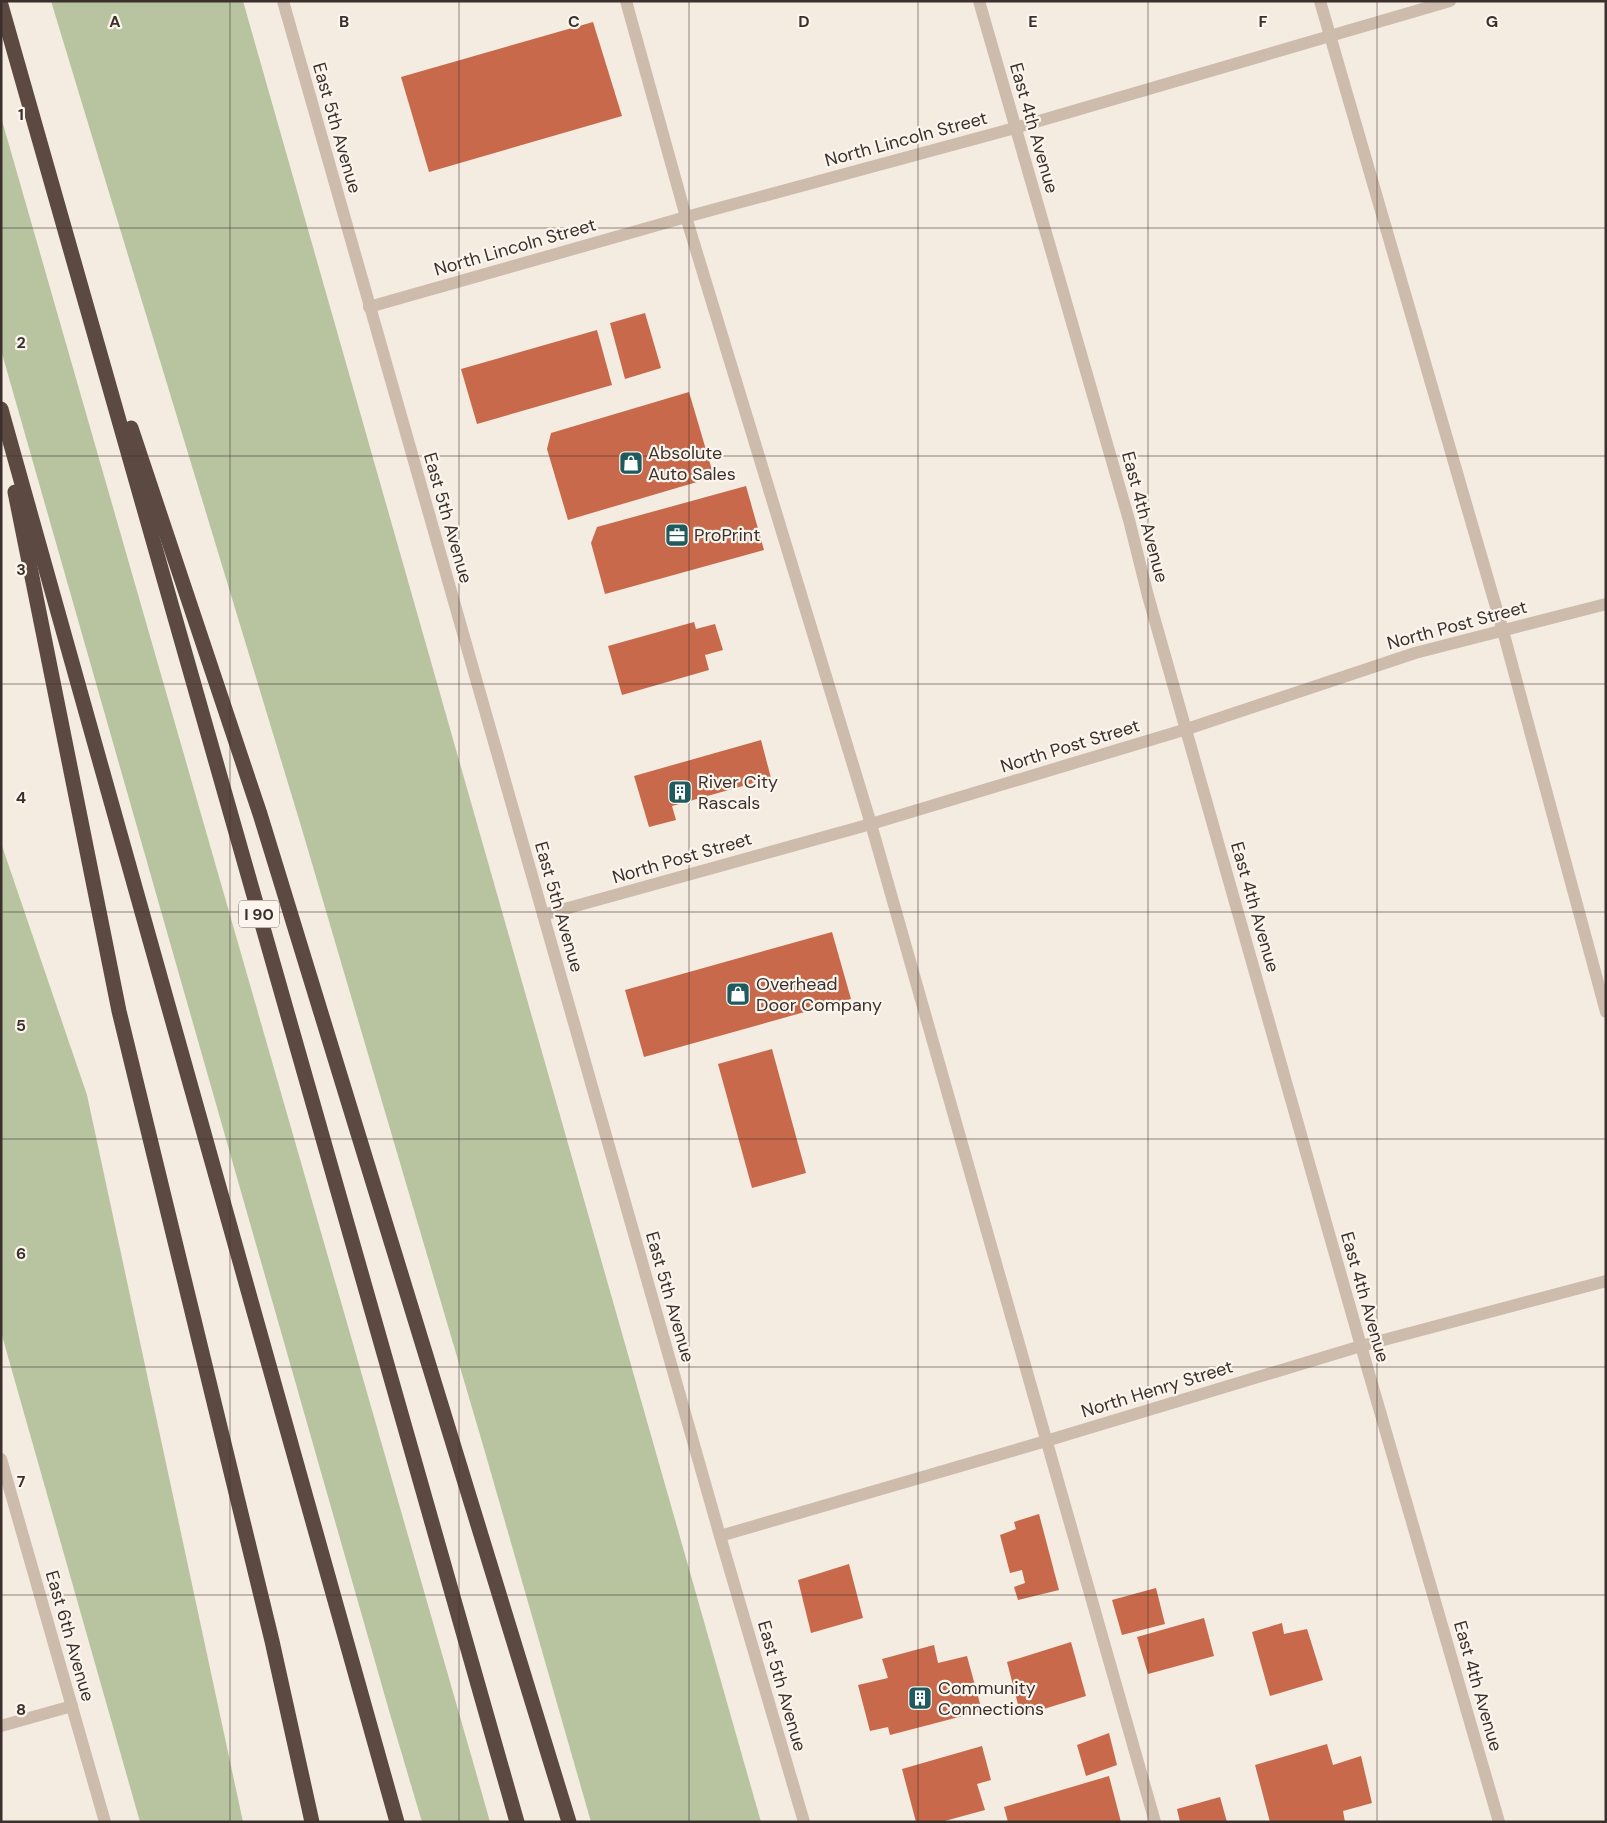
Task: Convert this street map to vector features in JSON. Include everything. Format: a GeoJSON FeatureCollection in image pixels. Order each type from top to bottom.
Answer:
{"type":"FeatureCollection","features":[{"type":"Feature","properties":{"kind":"highway","name":"I 90"},"geometry":{"type":"LineString","coordinates":[[1,5],[516,1822]]}},
{"type":"Feature","properties":{"kind":"highway"},"geometry":{"type":"LineString","coordinates":[[64,225],[260,814],[570,1822]]}},
{"type":"Feature","properties":{"kind":"highway"},"geometry":{"type":"LineString","coordinates":[[1,409],[397,1822]]}},
{"type":"Feature","properties":{"kind":"highway"},"geometry":{"type":"LineString","coordinates":[[1,422],[119,1011],[272,1641],[312,1822]]}},
{"type":"Feature","properties":{"kind":"street","name":"East 5th Avenue"},"geometry":{"type":"LineString","coordinates":[[283,1],[720,1536],[804,1822]]}},
{"type":"Feature","properties":{"kind":"street"},"geometry":{"type":"LineString","coordinates":[[626,1],[686,217],[870,824],[1155,1822]]}},
{"type":"Feature","properties":{"kind":"street","name":"East 4th Avenue"},"geometry":{"type":"LineString","coordinates":[[979,1],[1129,520],[1148,596],[1360,1346],[1499,1822]]}},
{"type":"Feature","properties":{"kind":"street"},"geometry":{"type":"LineString","coordinates":[[1320,1],[1503,631],[1606,1012]]}},
{"type":"Feature","properties":{"kind":"street","name":"North Lincoln Street"},"geometry":{"type":"LineString","coordinates":[[369,307],[686,217],[1015,128],[1450,1]]}},
{"type":"Feature","properties":{"kind":"street","name":"North Post Street"},"geometry":{"type":"LineString","coordinates":[[543,915],[870,824],[1187,729],[1415,653],[1606,604]]}},
{"type":"Feature","properties":{"kind":"street","name":"North Henry Street"},"geometry":{"type":"LineString","coordinates":[[720,1536],[1046,1441],[1360,1346],[1606,1281]]}},
{"type":"Feature","properties":{"kind":"street","name":"East 6th Avenue"},"geometry":{"type":"LineString","coordinates":[[1,1460],[105,1822]]}},
{"type":"Feature","properties":{"kind":"street"},"geometry":{"type":"LineString","coordinates":[[1,1726],[72,1706]]}},
{"type":"Feature","properties":{"kind":"green space"},"geometry":{"type":"Polygon","coordinates":[[[51,1],[243,1],[761,1822],[591,1822],[485,1452],[301,826],[51,1]]]}},
{"type":"Feature","properties":{"kind":"green space"},"geometry":{"type":"Polygon","coordinates":[[[1,117],[490,1822],[422,1822],[390,1714],[1,350],[1,117]]]}},
{"type":"Feature","properties":{"kind":"green space"},"geometry":{"type":"Polygon","coordinates":[[[1,843],[87,1095],[243,1822],[140,1822],[1,1332],[1,843]]]}},
{"type":"Feature","properties":{"kind":"building"},"geometry":{"type":"Polygon","coordinates":[[[593,22],[622,116],[429,172],[401,77],[593,22]]]}},
{"type":"Feature","properties":{"kind":"building"},"geometry":{"type":"Polygon","coordinates":[[[645,313],[661,368],[625,379],[610,323],[645,313]]]}},
{"type":"Feature","properties":{"kind":"building"},"geometry":{"type":"Polygon","coordinates":[[[597,330],[612,385],[477,424],[461,369],[597,330]]]}},
{"type":"Feature","properties":{"kind":"building","name":"Absolute Auto Sales"},"geometry":{"type":"Polygon","coordinates":[[[689,392],[714,477],[568,520],[547,449],[551,433],[689,392]]]}},
{"type":"Feature","properties":{"kind":"building","name":"ProPrint"},"geometry":{"type":"Polygon","coordinates":[[[746,486],[764,550],[605,594],[591,543],[597,527],[746,486]]]}},
{"type":"Feature","properties":{"kind":"building"},"geometry":{"type":"Polygon","coordinates":[[[694,622],[696,629],[715,624],[723,650],[705,655],[709,670],[622,695],[608,646],[694,622]]]}},
{"type":"Feature","properties":{"kind":"building","name":"River City Rascals"},"geometry":{"type":"Polygon","coordinates":[[[761,740],[771,778],[672,806],[676,820],[649,827],[634,776],[761,740]]]}},
{"type":"Feature","properties":{"kind":"building","name":"Overhead Door Company"},"geometry":{"type":"Polygon","coordinates":[[[832,932],[851,999],[644,1057],[625,990],[832,932]]]}},
{"type":"Feature","properties":{"kind":"building"},"geometry":{"type":"Polygon","coordinates":[[[772,1049],[806,1173],[752,1188],[718,1064],[772,1049]]]}},
{"type":"Feature","properties":{"kind":"building"},"geometry":{"type":"Polygon","coordinates":[[[1039,1514],[1059,1590],[1018,1600],[1014,1587],[1025,1583],[1022,1570],[1010,1573],[1000,1535],[1016,1529],[1014,1522],[1039,1514]]]}},
{"type":"Feature","properties":{"kind":"building"},"geometry":{"type":"Polygon","coordinates":[[[849,1564],[863,1618],[811,1633],[798,1580],[849,1564]]]}},
{"type":"Feature","properties":{"kind":"building"},"geometry":{"type":"Polygon","coordinates":[[[1156,1588],[1165,1624],[1122,1635],[1112,1600],[1156,1588]]]}},
{"type":"Feature","properties":{"kind":"building"},"geometry":{"type":"Polygon","coordinates":[[[1204,1618],[1214,1656],[1148,1674],[1137,1637],[1204,1618]]]}},
{"type":"Feature","properties":{"kind":"building"},"geometry":{"type":"Polygon","coordinates":[[[1282,1623],[1284,1634],[1307,1629],[1323,1680],[1270,1696],[1252,1632],[1282,1623]]]}},
{"type":"Feature","properties":{"kind":"building"},"geometry":{"type":"Polygon","coordinates":[[[1071,1642],[1086,1696],[1021,1716],[1007,1662],[1071,1642]]]}},
{"type":"Feature","properties":{"kind":"building","name":"Community Connections"},"geometry":{"type":"Polygon","coordinates":[[[934,1645],[938,1663],[967,1656],[982,1711],[890,1735],[888,1727],[870,1731],[858,1685],[888,1678],[882,1659],[934,1645]]]}},
{"type":"Feature","properties":{"kind":"building"},"geometry":{"type":"Polygon","coordinates":[[[1109,1733],[1117,1765],[1086,1776],[1077,1745],[1109,1733]]]}},
{"type":"Feature","properties":{"kind":"building"},"geometry":{"type":"Polygon","coordinates":[[[1327,1744],[1333,1765],[1361,1756],[1372,1803],[1343,1811],[1345,1822],[1270,1822],[1255,1765],[1327,1744]]]}},
{"type":"Feature","properties":{"kind":"building"},"geometry":{"type":"Polygon","coordinates":[[[982,1746],[991,1780],[977,1784],[985,1810],[941,1822],[916,1822],[902,1769],[982,1746]]]}},
{"type":"Feature","properties":{"kind":"building"},"geometry":{"type":"Polygon","coordinates":[[[1109,1776],[1121,1822],[1008,1822],[1004,1807],[1109,1776]]]}},
{"type":"Feature","properties":{"kind":"building"},"geometry":{"type":"Polygon","coordinates":[[[1220,1797],[1227,1822],[1180,1822],[1177,1809],[1220,1797]]]}},
{"type":"Feature","properties":{"kind":"place","name":"Absolute Auto Sales"},"geometry":{"type":"Point","coordinates":[631,463]}},
{"type":"Feature","properties":{"kind":"place","name":"ProPrint"},"geometry":{"type":"Point","coordinates":[677,535]}},
{"type":"Feature","properties":{"kind":"place","name":"River City Rascals"},"geometry":{"type":"Point","coordinates":[680,792]}},
{"type":"Feature","properties":{"kind":"place","name":"Overhead Door Company"},"geometry":{"type":"Point","coordinates":[738,994]}},
{"type":"Feature","properties":{"kind":"place","name":"Community Connections"},"geometry":{"type":"Point","coordinates":[920,1698]}}]}
